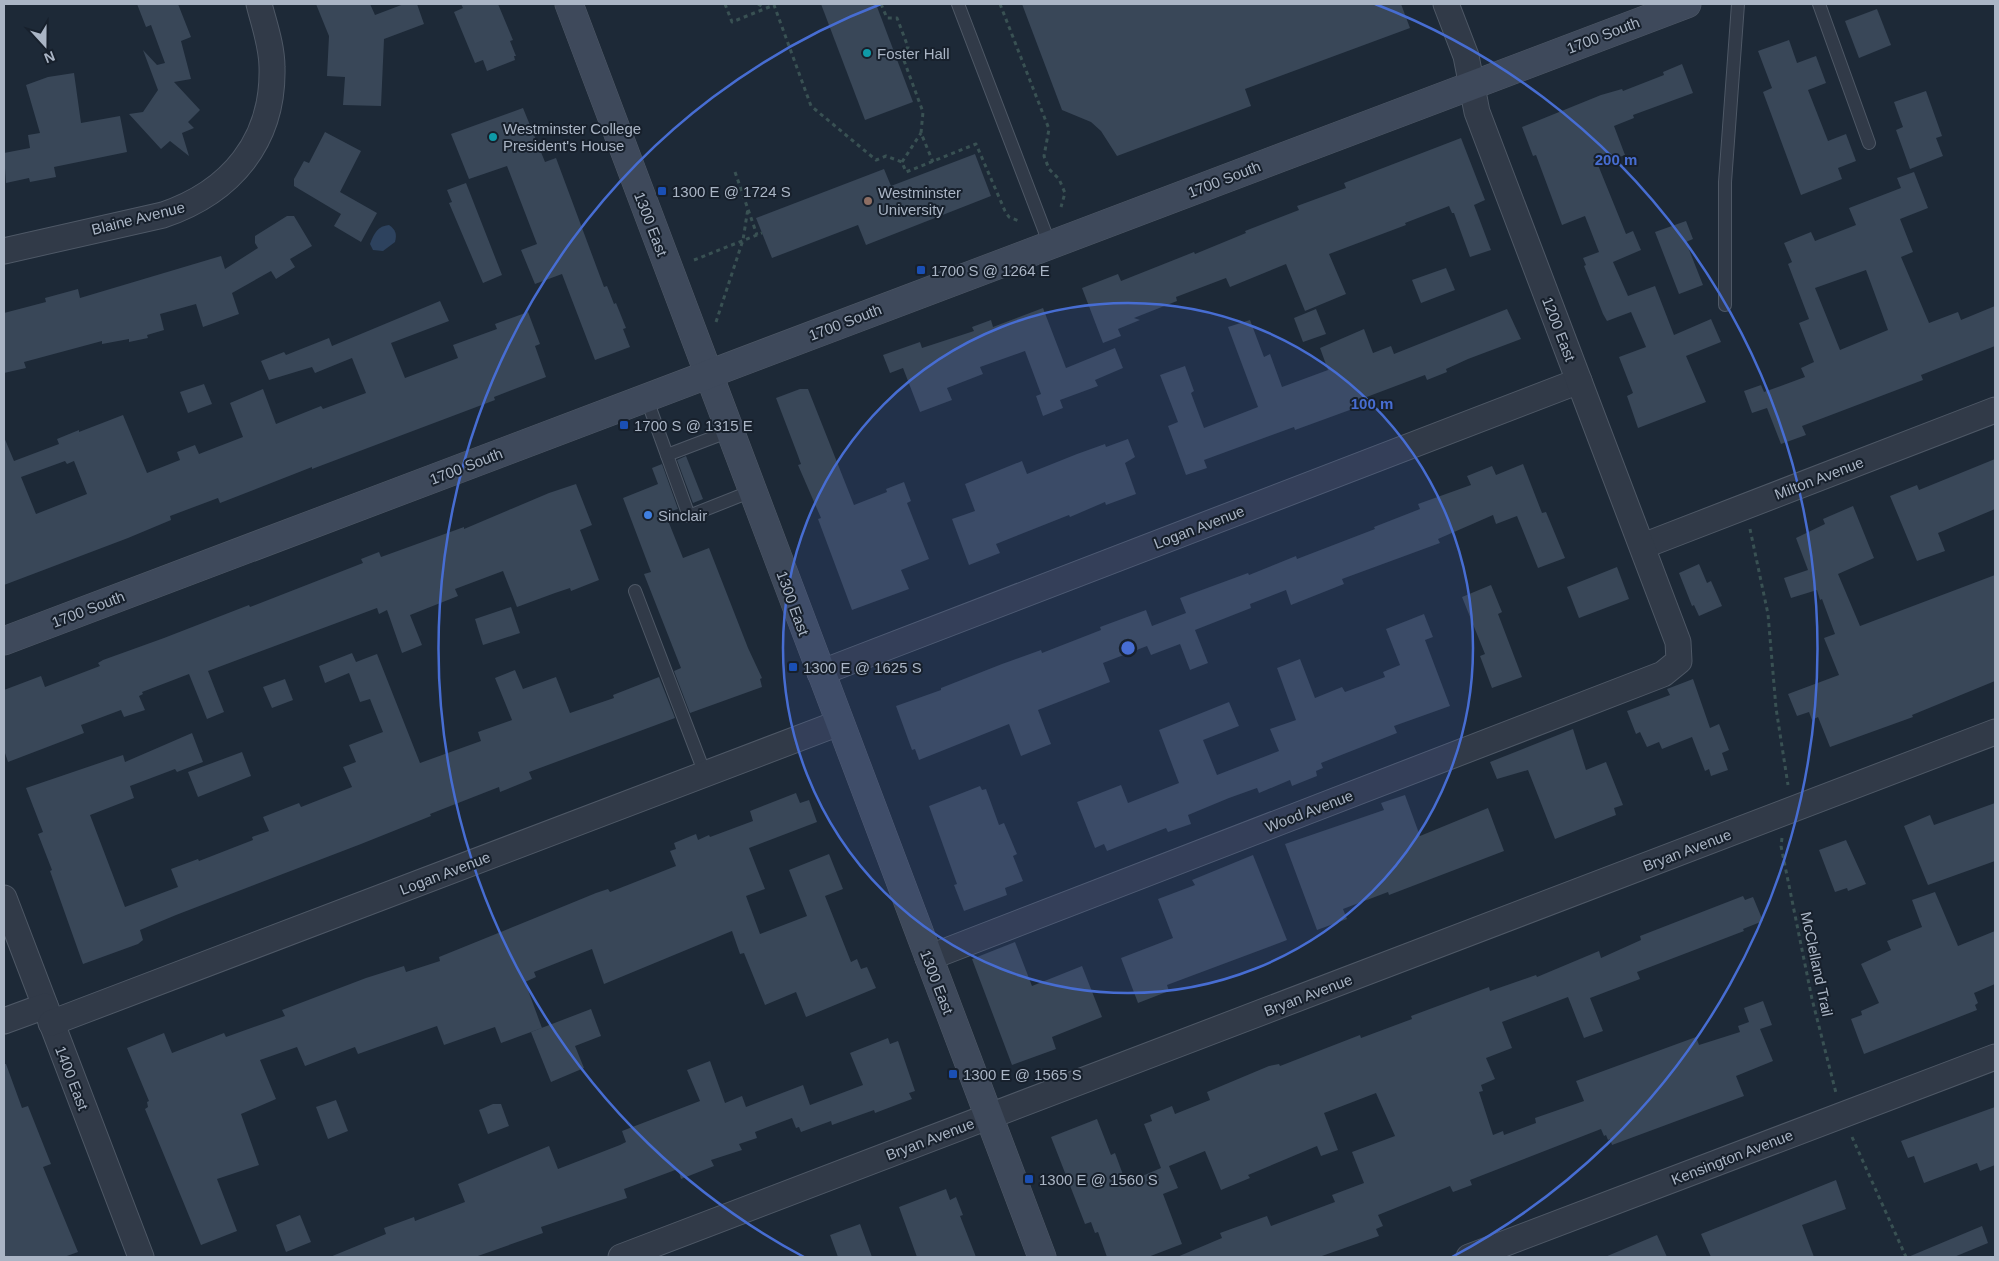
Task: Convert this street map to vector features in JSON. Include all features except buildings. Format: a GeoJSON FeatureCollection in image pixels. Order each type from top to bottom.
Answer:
{"type":"FeatureCollection","features":[{"type":"Feature","properties":{"kind":"street","name":"Blaine Avenue"},"geometry":{"type":"LineString","coordinates":[[4,251],[164,215],[188,206],[210,193],[231,177],[247,157],[259,136],[272,89],[272,65],[259,4]]}},
{"type":"Feature","properties":{"kind":"street","name":"1300 East"},"geometry":{"type":"LineString","coordinates":[[569,4],[1042,1257]]}},
{"type":"Feature","properties":{"kind":"street","name":"1200 East"},"geometry":{"type":"LineString","coordinates":[[1446,4],[1466,56],[1476,112],[1643,546],[1678,642],[1680,653]]}},
{"type":"Feature","properties":{"kind":"street","name":"1700 South"},"geometry":{"type":"LineString","coordinates":[[4,641],[1687,4]]}},
{"type":"Feature","properties":{"kind":"street","name":"Logan Avenue"},"geometry":{"type":"LineString","coordinates":[[820,673],[1579,381]]}},
{"type":"Feature","properties":{"kind":"street","name":"Milton Avenue"},"geometry":{"type":"LineString","coordinates":[[1643,546],[1995,410]]}},
{"type":"Feature","properties":{"kind":"street","name":"Wood Avenue"},"geometry":{"type":"LineString","coordinates":[[928,958],[1663,674],[1679,661],[1680,653]]}},
{"type":"Feature","properties":{"kind":"street","name":"Logan Avenue"},"geometry":{"type":"LineString","coordinates":[[4,1021],[48,1014],[705,774],[839,723]]}},
{"type":"Feature","properties":{"kind":"street","name":"Bryan Avenue"},"geometry":{"type":"LineString","coordinates":[[621,1257],[1995,732]]}},
{"type":"Feature","properties":{"kind":"street","name":"1400 East"},"geometry":{"type":"LineString","coordinates":[[4,898],[141,1257]]}},
{"type":"Feature","properties":{"kind":"street","name":"Kensington Avenue"},"geometry":{"type":"LineString","coordinates":[[1469,1257],[1995,1057]]}},
{"type":"Feature","properties":{"kind":"lane"},"geometry":{"type":"LineString","coordinates":[[958,4],[1050,245]]}},
{"type":"Feature","properties":{"kind":"lane"},"geometry":{"type":"LineString","coordinates":[[1725,305],[1725,182],[1738,4]]}},
{"type":"Feature","properties":{"kind":"lane"},"geometry":{"type":"LineString","coordinates":[[1819,4],[1869,143]]}},
{"type":"Feature","properties":{"kind":"lane"},"geometry":{"type":"LineString","coordinates":[[646,397],[689,516],[752,491]]}},
{"type":"Feature","properties":{"kind":"lane"},"geometry":{"type":"LineString","coordinates":[[667,455],[730,431]]}},
{"type":"Feature","properties":{"kind":"lane"},"geometry":{"type":"LineString","coordinates":[[635,591],[705,774]]}},
{"type":"Feature","properties":{"kind":"path"},"geometry":{"type":"LineString","coordinates":[[726,4],[732,22],[774,4],[811,106],[876,160],[886,156],[902,162],[906,172],[976,144],[1005,212],[1009,217],[1019,221]]}},
{"type":"Feature","properties":{"kind":"path"},"geometry":{"type":"LineString","coordinates":[[758,4],[765,8]]}},
{"type":"Feature","properties":{"kind":"path"},"geometry":{"type":"LineString","coordinates":[[881,4],[886,18],[897,18],[908,47],[902,55],[923,112],[921,132],[902,162]]}},
{"type":"Feature","properties":{"kind":"path"},"geometry":{"type":"LineString","coordinates":[[1000,4],[1049,129],[1044,156],[1049,169],[1059,179],[1065,193],[1061,207]]}},
{"type":"Feature","properties":{"kind":"path"},"geometry":{"type":"LineString","coordinates":[[921,132],[933,162]]}},
{"type":"Feature","properties":{"kind":"path"},"geometry":{"type":"LineString","coordinates":[[735,172],[757,235]]}},
{"type":"Feature","properties":{"kind":"path"},"geometry":{"type":"LineString","coordinates":[[716,322],[743,240],[748,208]]}},
{"type":"Feature","properties":{"kind":"path"},"geometry":{"type":"LineString","coordinates":[[694,260],[762,233]]}},
{"type":"Feature","properties":{"kind":"path"},"geometry":{"type":"LineString","coordinates":[[1751,534],[1768,614],[1776,708],[1788,786]]}},
{"type":"Feature","properties":{"kind":"path","name":"McClelland Trail"},"geometry":{"type":"LineString","coordinates":[[1782,838],[1781,846],[1812,999],[1837,1094]]}},
{"type":"Feature","properties":{"kind":"path"},"geometry":{"type":"LineString","coordinates":[[1851,1133],[1906,1257]]}},
{"type":"Feature","properties":{"kind":"water"},"geometry":{"type":"Polygon","coordinates":[[[389,225],[395,232],[395,242],[383,251],[373,250],[370,244],[375,233],[382,227],[389,225]]]}},
{"type":"Feature","properties":{"kind":"place","name":"Foster Hall"},"geometry":{"type":"Point","coordinates":[867,53]}},
{"type":"Feature","properties":{"kind":"place","name":"Westminster College President's House"},"geometry":{"type":"Point","coordinates":[493,137]}},
{"type":"Feature","properties":{"kind":"place","name":"1300 E @ 1724 S"},"geometry":{"type":"Point","coordinates":[662,191]}},
{"type":"Feature","properties":{"kind":"place","name":"Westminster University"},"geometry":{"type":"Point","coordinates":[868,201]}},
{"type":"Feature","properties":{"kind":"place","name":"1700 S @ 1264 E"},"geometry":{"type":"Point","coordinates":[921,270]}},
{"type":"Feature","properties":{"kind":"place","name":"1700 S @ 1315 E"},"geometry":{"type":"Point","coordinates":[624,425]}},
{"type":"Feature","properties":{"kind":"place","name":"Sinclair"},"geometry":{"type":"Point","coordinates":[648,515]}},
{"type":"Feature","properties":{"kind":"place","name":"1300 E @ 1625 S"},"geometry":{"type":"Point","coordinates":[793,667]}},
{"type":"Feature","properties":{"kind":"place","name":"1300 E @ 1565 S"},"geometry":{"type":"Point","coordinates":[953,1074]}},
{"type":"Feature","properties":{"kind":"place","name":"1300 E @ 1560 S"},"geometry":{"type":"Point","coordinates":[1029,1179]}}]}
